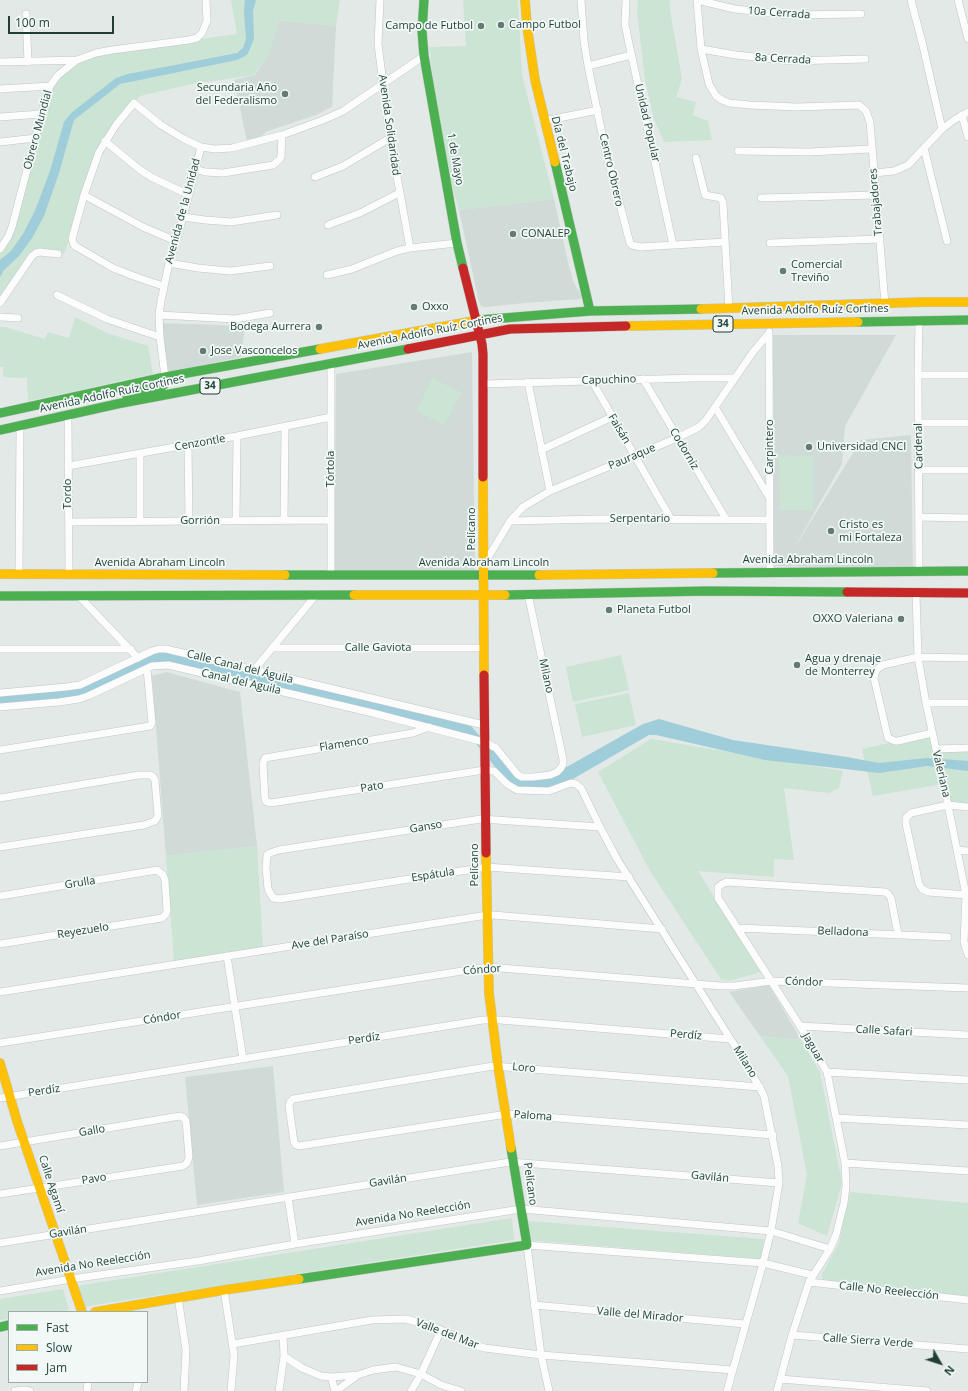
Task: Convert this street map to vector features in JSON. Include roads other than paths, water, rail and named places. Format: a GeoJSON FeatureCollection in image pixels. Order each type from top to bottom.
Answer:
{"type":"FeatureCollection","features":[{"type":"Feature","properties":{"kind":"main road","name":"1 de Mayo"},"geometry":{"type":"LineString","coordinates":[[424,0],[422,31],[424,56],[457,243],[479,334]]}},
{"type":"Feature","properties":{"kind":"main road","name":"Día del Trabajo"},"geometry":{"type":"LineString","coordinates":[[525,0],[531,54],[544,121],[590,311]]}},
{"type":"Feature","properties":{"kind":"main road","name":"Avenida Adolfo Ruíz Cortines"},"geometry":{"type":"LineString","coordinates":[[0,413],[165,377],[476,320],[590,311],[729,309],[968,302]]}},
{"type":"Feature","properties":{"kind":"main road"},"geometry":{"type":"LineString","coordinates":[[532,328],[549,323],[578,322],[582,320],[590,311]]}},
{"type":"Feature","properties":{"kind":"main road","name":"Avenida Adolfo Ruíz Cortines"},"geometry":{"type":"LineString","coordinates":[[0,430],[117,404],[510,329],[770,322],[968,320]]}},
{"type":"Feature","properties":{"kind":"main road","name":"Pelícano"},"geometry":{"type":"LineString","coordinates":[[479,334],[482,344],[484,384],[484,770],[488,967],[492,1020],[498,1066],[528,1245]]}},
{"type":"Feature","properties":{"kind":"main road"},"geometry":{"type":"LineString","coordinates":[[175,393],[186,382],[222,374],[233,365]]}},
{"type":"Feature","properties":{"kind":"main road"},"geometry":{"type":"LineString","coordinates":[[117,404],[134,393],[160,388],[164,385],[165,377]]}},
{"type":"Feature","properties":{"kind":"main road","name":"Avenida Abraham Lincoln"},"geometry":{"type":"LineString","coordinates":[[0,574],[332,576],[483,571],[968,571]]}},
{"type":"Feature","properties":{"kind":"main road"},"geometry":{"type":"LineString","coordinates":[[0,596],[484,595],[707,591],[968,593]]}},
{"type":"Feature","properties":{"kind":"main road","name":"Calle Agamí"},"geometry":{"type":"LineString","coordinates":[[0,1063],[5,1097],[24,1142],[82,1311]]}},
{"type":"Feature","properties":{"kind":"main road"},"geometry":{"type":"LineString","coordinates":[[108,1311],[133,1309],[178,1298],[224,1290],[528,1245]]}},
{"type":"Feature","properties":{"kind":"street","name":"Obrero Mundial"},"geometry":{"type":"LineString","coordinates":[[0,249],[8,237],[12,227],[41,114],[50,86],[58,75],[77,60],[112,50],[197,38],[202,34],[207,21],[206,0]]}},
{"type":"Feature","properties":{"kind":"street","name":"Avenida Solidaridad"},"geometry":{"type":"LineString","coordinates":[[380,0],[378,44],[382,85],[399,193],[410,248]]}},
{"type":"Feature","properties":{"kind":"street","name":"Centro Obrero"},"geometry":{"type":"LineString","coordinates":[[581,0],[584,41],[588,66],[616,192],[630,243],[632,246],[640,247],[725,242]]}},
{"type":"Feature","properties":{"kind":"street","name":"Unidad Popular"},"geometry":{"type":"LineString","coordinates":[[626,0],[625,24],[673,245]]}},
{"type":"Feature","properties":{"kind":"street"},"geometry":{"type":"LineString","coordinates":[[697,0],[701,49]]}},
{"type":"Feature","properties":{"kind":"street","name":"10a Cerrada"},"geometry":{"type":"LineString","coordinates":[[697,0],[735,9],[775,14],[817,16],[861,14]]}},
{"type":"Feature","properties":{"kind":"street"},"geometry":{"type":"LineString","coordinates":[[911,0],[942,128]]}},
{"type":"Feature","properties":{"kind":"street"},"geometry":{"type":"LineString","coordinates":[[958,0],[968,39]]}},
{"type":"Feature","properties":{"kind":"street"},"geometry":{"type":"LineString","coordinates":[[26,14],[28,62]]}},
{"type":"Feature","properties":{"kind":"street","name":"8a Cerrada"},"geometry":{"type":"LineString","coordinates":[[701,49],[736,55],[792,61],[866,59]]}},
{"type":"Feature","properties":{"kind":"street","name":"Trabajadores"},"geometry":{"type":"LineString","coordinates":[[701,49],[709,84],[716,96],[722,100],[743,104],[797,107],[859,105],[866,111],[870,122],[871,149],[885,304]]}},
{"type":"Feature","properties":{"kind":"street"},"geometry":{"type":"LineString","coordinates":[[588,66],[631,55]]}},
{"type":"Feature","properties":{"kind":"street","name":"Avenida de la Unidad"},"geometry":{"type":"LineString","coordinates":[[165,377],[159,315],[163,286],[201,147],[214,149],[232,148],[282,135],[323,120],[343,111],[424,56]]}},
{"type":"Feature","properties":{"kind":"street"},"geometry":{"type":"LineString","coordinates":[[0,62],[77,60]]}},
{"type":"Feature","properties":{"kind":"street"},"geometry":{"type":"LineString","coordinates":[[0,89],[50,86]]}},
{"type":"Feature","properties":{"kind":"street"},"geometry":{"type":"LineString","coordinates":[[163,286],[113,268],[77,247],[72,242],[72,236],[99,152],[116,125],[134,103],[171,132],[201,147]]}},
{"type":"Feature","properties":{"kind":"street"},"geometry":{"type":"LineString","coordinates":[[544,121],[598,110]]}},
{"type":"Feature","properties":{"kind":"street"},"geometry":{"type":"LineString","coordinates":[[0,117],[41,114]]}},
{"type":"Feature","properties":{"kind":"street"},"geometry":{"type":"LineString","coordinates":[[874,173],[901,169],[914,159],[942,128],[965,114],[968,137]]}},
{"type":"Feature","properties":{"kind":"street"},"geometry":{"type":"LineString","coordinates":[[195,169],[205,172],[222,173],[273,165],[281,157],[282,135]]}},
{"type":"Feature","properties":{"kind":"street"},"geometry":{"type":"LineString","coordinates":[[0,142],[36,138]]}},
{"type":"Feature","properties":{"kind":"street"},"geometry":{"type":"LineString","coordinates":[[315,177],[343,166],[390,138]]}},
{"type":"Feature","properties":{"kind":"street"},"geometry":{"type":"LineString","coordinates":[[105,141],[151,177],[189,195]]}},
{"type":"Feature","properties":{"kind":"street"},"geometry":{"type":"LineString","coordinates":[[924,148],[947,241]]}},
{"type":"Feature","properties":{"kind":"street"},"geometry":{"type":"LineString","coordinates":[[738,151],[809,152],[871,149]]}},
{"type":"Feature","properties":{"kind":"street"},"geometry":{"type":"LineString","coordinates":[[696,158],[706,195],[721,198],[724,203],[729,309]]}},
{"type":"Feature","properties":{"kind":"street"},"geometry":{"type":"LineString","coordinates":[[328,225],[360,213],[399,193]]}},
{"type":"Feature","properties":{"kind":"street"},"geometry":{"type":"LineString","coordinates":[[84,195],[143,227],[176,241]]}},
{"type":"Feature","properties":{"kind":"street"},"geometry":{"type":"LineString","coordinates":[[761,198],[876,195]]}},
{"type":"Feature","properties":{"kind":"street"},"geometry":{"type":"LineString","coordinates":[[183,217],[231,222],[276,215]]}},
{"type":"Feature","properties":{"kind":"street"},"geometry":{"type":"LineString","coordinates":[[770,243],[880,239]]}},
{"type":"Feature","properties":{"kind":"street"},"geometry":{"type":"LineString","coordinates":[[327,275],[352,269],[397,251],[410,248],[457,243]]}},
{"type":"Feature","properties":{"kind":"street"},"geometry":{"type":"LineString","coordinates":[[0,303],[32,256],[40,252],[58,254]]}},
{"type":"Feature","properties":{"kind":"street"},"geometry":{"type":"LineString","coordinates":[[169,263],[209,270],[230,271],[270,266]]}},
{"type":"Feature","properties":{"kind":"street"},"geometry":{"type":"LineString","coordinates":[[57,295],[107,319],[160,337]]}},
{"type":"Feature","properties":{"kind":"street"},"geometry":{"type":"LineString","coordinates":[[159,315],[235,319],[270,313]]}},
{"type":"Feature","properties":{"kind":"street"},"geometry":{"type":"LineString","coordinates":[[0,317],[18,318]]}},
{"type":"Feature","properties":{"kind":"street","name":"Cardenal"},"geometry":{"type":"LineString","coordinates":[[919,320],[919,572]]}},
{"type":"Feature","properties":{"kind":"street","name":"Carpintero"},"geometry":{"type":"LineString","coordinates":[[770,322],[770,572]]}},
{"type":"Feature","properties":{"kind":"street","name":"Pauraque"},"geometry":{"type":"LineString","coordinates":[[483,571],[510,521],[522,507],[550,491],[677,438],[699,427],[715,407],[758,345],[770,333]]}},
{"type":"Feature","properties":{"kind":"street","name":"Tórtola"},"geometry":{"type":"LineString","coordinates":[[331,363],[332,576]]}},
{"type":"Feature","properties":{"kind":"street"},"geometry":{"type":"LineString","coordinates":[[918,375],[968,374]]}},
{"type":"Feature","properties":{"kind":"street","name":"Capuchino"},"geometry":{"type":"LineString","coordinates":[[484,384],[734,378]]}},
{"type":"Feature","properties":{"kind":"street","name":"Codorniz"},"geometry":{"type":"LineString","coordinates":[[643,379],[726,519]]}},
{"type":"Feature","properties":{"kind":"street","name":"Faisán"},"geometry":{"type":"LineString","coordinates":[[592,381],[671,519]]}},
{"type":"Feature","properties":{"kind":"street"},"geometry":{"type":"LineString","coordinates":[[528,382],[550,491]]}},
{"type":"Feature","properties":{"kind":"street"},"geometry":{"type":"LineString","coordinates":[[715,407],[770,497]]}},
{"type":"Feature","properties":{"kind":"street","name":"Tordo"},"geometry":{"type":"LineString","coordinates":[[68,415],[69,574]]}},
{"type":"Feature","properties":{"kind":"street","name":"Cenzontle"},"geometry":{"type":"LineString","coordinates":[[68,466],[237,436],[331,417]]}},
{"type":"Feature","properties":{"kind":"street"},"geometry":{"type":"LineString","coordinates":[[541,450],[612,417]]}},
{"type":"Feature","properties":{"kind":"street"},"geometry":{"type":"LineString","coordinates":[[918,423],[968,423]]}},
{"type":"Feature","properties":{"kind":"street"},"geometry":{"type":"LineString","coordinates":[[19,574],[20,426]]}},
{"type":"Feature","properties":{"kind":"street"},"geometry":{"type":"LineString","coordinates":[[284,520],[285,427]]}},
{"type":"Feature","properties":{"kind":"street"},"geometry":{"type":"LineString","coordinates":[[236,520],[237,436]]}},
{"type":"Feature","properties":{"kind":"street"},"geometry":{"type":"LineString","coordinates":[[188,445],[189,521]]}},
{"type":"Feature","properties":{"kind":"street"},"geometry":{"type":"LineString","coordinates":[[140,454],[140,521]]}},
{"type":"Feature","properties":{"kind":"street"},"geometry":{"type":"LineString","coordinates":[[919,470],[968,470]]}},
{"type":"Feature","properties":{"kind":"street"},"geometry":{"type":"LineString","coordinates":[[919,517],[968,518]]}},
{"type":"Feature","properties":{"kind":"street","name":"Serpentario"},"geometry":{"type":"LineString","coordinates":[[510,521],[599,519],[770,520]]}},
{"type":"Feature","properties":{"kind":"street","name":"Gorrión"},"geometry":{"type":"LineString","coordinates":[[69,522],[331,520]]}},
{"type":"Feature","properties":{"kind":"street","name":"Valeriana"},"geometry":{"type":"LineString","coordinates":[[916,593],[918,658],[932,733],[967,895],[966,943],[968,955]]}},
{"type":"Feature","properties":{"kind":"street","name":"Milano"},"geometry":{"type":"LineString","coordinates":[[528,594],[563,759]]}},
{"type":"Feature","properties":{"kind":"street"},"geometry":{"type":"LineString","coordinates":[[254,670],[316,595]]}},
{"type":"Feature","properties":{"kind":"street"},"geometry":{"type":"LineString","coordinates":[[79,596],[138,658]]}},
{"type":"Feature","properties":{"kind":"street","name":"Calle Gaviota"},"geometry":{"type":"LineString","coordinates":[[272,648],[484,648]]}},
{"type":"Feature","properties":{"kind":"street"},"geometry":{"type":"LineString","coordinates":[[0,649],[130,649]]}},
{"type":"Feature","properties":{"kind":"street","name":"Calle Canal del Águila"},"geometry":{"type":"LineString","coordinates":[[0,694],[80,685],[152,651],[166,649],[484,725]]}},
{"type":"Feature","properties":{"kind":"street"},"geometry":{"type":"LineString","coordinates":[[932,733],[898,741],[888,738],[874,678],[876,670],[883,665],[918,658],[968,658]]}},
{"type":"Feature","properties":{"kind":"street","name":"Canal del Aguila"},"geometry":{"type":"LineString","coordinates":[[0,707],[79,699],[147,669],[160,665],[176,667],[429,727],[484,742],[496,748],[515,772],[522,777],[550,775],[557,772],[563,764],[563,759]]}},
{"type":"Feature","properties":{"kind":"street"},"geometry":{"type":"LineString","coordinates":[[0,750],[150,726],[152,723],[147,669]]}},
{"type":"Feature","properties":{"kind":"street"},"geometry":{"type":"LineString","coordinates":[[926,703],[968,703]]}},
{"type":"Feature","properties":{"kind":"street","name":"Flamenco"},"geometry":{"type":"LineString","coordinates":[[264,796],[262,764],[266,758],[413,733],[429,727]]}},
{"type":"Feature","properties":{"kind":"street"},"geometry":{"type":"LineString","coordinates":[[936,749],[968,748]]}},
{"type":"Feature","properties":{"kind":"street","name":"Milano"},"geometry":{"type":"LineString","coordinates":[[484,770],[494,771],[507,784],[517,790],[549,791],[571,783],[576,784],[581,788],[600,827],[629,878],[730,1038],[764,1096],[773,1135],[779,1183],[763,1263],[727,1391]]}},
{"type":"Feature","properties":{"kind":"street","name":"Pato"},"geometry":{"type":"LineString","coordinates":[[264,796],[267,802],[271,803],[484,770]]}},
{"type":"Feature","properties":{"kind":"street"},"geometry":{"type":"LineString","coordinates":[[0,798],[139,775],[150,775],[153,776],[155,780],[158,816],[155,821],[144,825],[0,847]]}},
{"type":"Feature","properties":{"kind":"street"},"geometry":{"type":"LineString","coordinates":[[967,895],[928,892],[922,889],[919,884],[906,824],[908,815],[911,813],[948,805],[968,807]]}},
{"type":"Feature","properties":{"kind":"street","name":"Ganso"},"geometry":{"type":"LineString","coordinates":[[268,889],[266,868],[267,855],[270,852],[279,850],[486,819],[600,827]]}},
{"type":"Feature","properties":{"kind":"street"},"geometry":{"type":"LineString","coordinates":[[958,850],[968,851]]}},
{"type":"Feature","properties":{"kind":"street","name":"Espátula"},"geometry":{"type":"LineString","coordinates":[[268,889],[274,898],[280,899],[487,867],[629,878]]}},
{"type":"Feature","properties":{"kind":"street","name":"Grulla"},"geometry":{"type":"LineString","coordinates":[[0,896],[157,870],[161,872],[165,880],[167,911],[164,916]]}},
{"type":"Feature","properties":{"kind":"street","name":"Jaguar"},"geometry":{"type":"LineString","coordinates":[[777,1391],[792,1335],[811,1278],[830,1249],[836,1235],[844,1203],[846,1186],[845,1162],[827,1072],[772,981],[718,898],[718,887],[727,882],[885,892],[891,898],[898,934]]}},
{"type":"Feature","properties":{"kind":"street","name":"Ave del Paraíso"},"geometry":{"type":"LineString","coordinates":[[0,992],[486,915],[662,929]]}},
{"type":"Feature","properties":{"kind":"street","name":"Reyezuelo"},"geometry":{"type":"LineString","coordinates":[[0,944],[162,918],[164,916]]}},
{"type":"Feature","properties":{"kind":"street","name":"Belladona"},"geometry":{"type":"LineString","coordinates":[[738,928],[948,937]]}},
{"type":"Feature","properties":{"kind":"street"},"geometry":{"type":"LineString","coordinates":[[227,956],[243,1058]]}},
{"type":"Feature","properties":{"kind":"street","name":"Cóndor"},"geometry":{"type":"LineString","coordinates":[[0,1044],[488,967],[721,986],[734,986],[772,981],[968,988]]}},
{"type":"Feature","properties":{"kind":"street","name":"Perdíz"},"geometry":{"type":"LineString","coordinates":[[5,1097],[243,1058],[492,1020],[730,1038]]}},
{"type":"Feature","properties":{"kind":"street","name":"Calle Safari"},"geometry":{"type":"LineString","coordinates":[[800,1026],[968,1035]]}},
{"type":"Feature","properties":{"kind":"street","name":"Loro"},"geometry":{"type":"LineString","coordinates":[[296,1145],[294,1142],[289,1106],[293,1099],[498,1066],[760,1087]]}},
{"type":"Feature","properties":{"kind":"street"},"geometry":{"type":"LineString","coordinates":[[827,1072],[968,1080]]}},
{"type":"Feature","properties":{"kind":"street","name":"Paloma"},"geometry":{"type":"LineString","coordinates":[[296,1145],[299,1146],[507,1114],[773,1135]]}},
{"type":"Feature","properties":{"kind":"street","name":"Gallo"},"geometry":{"type":"LineString","coordinates":[[0,1146],[175,1117],[184,1118],[186,1125],[189,1157],[187,1163]]}},
{"type":"Feature","properties":{"kind":"street"},"geometry":{"type":"LineString","coordinates":[[836,1118],[968,1125]]}},
{"type":"Feature","properties":{"kind":"street","name":"Gavilán"},"geometry":{"type":"LineString","coordinates":[[0,1243],[515,1162],[779,1183]]}},
{"type":"Feature","properties":{"kind":"street"},"geometry":{"type":"LineString","coordinates":[[845,1162],[968,1171]]}},
{"type":"Feature","properties":{"kind":"street","name":"Pavo"},"geometry":{"type":"LineString","coordinates":[[0,1194],[183,1166],[187,1163]]}},
{"type":"Feature","properties":{"kind":"street"},"geometry":{"type":"LineString","coordinates":[[288,1197],[295,1244]]}},
{"type":"Feature","properties":{"kind":"street","name":"Avenida No Reelección"},"geometry":{"type":"LineString","coordinates":[[0,1291],[522,1209],[770,1231],[830,1249]]}},
{"type":"Feature","properties":{"kind":"street"},"geometry":{"type":"LineString","coordinates":[[528,1245],[763,1263],[811,1278]]}},
{"type":"Feature","properties":{"kind":"street","name":"Pelícano"},"geometry":{"type":"LineString","coordinates":[[528,1245],[541,1355],[549,1391]]}},
{"type":"Feature","properties":{"kind":"street","name":"Calle No Reelección"},"geometry":{"type":"LineString","coordinates":[[811,1278],[968,1300]]}},
{"type":"Feature","properties":{"kind":"street"},"geometry":{"type":"LineString","coordinates":[[224,1290],[233,1344],[234,1364],[231,1391]]}},
{"type":"Feature","properties":{"kind":"street"},"geometry":{"type":"LineString","coordinates":[[178,1298],[186,1350],[184,1391]]}},
{"type":"Feature","properties":{"kind":"street","name":"Valle del Mirador"},"geometry":{"type":"LineString","coordinates":[[534,1305],[745,1324]]}},
{"type":"Feature","properties":{"kind":"street","name":"Valle del Mar"},"geometry":{"type":"LineString","coordinates":[[233,1344],[372,1320],[406,1319],[421,1322],[474,1345],[485,1348],[541,1355],[733,1370]]}},
{"type":"Feature","properties":{"kind":"street"},"geometry":{"type":"LineString","coordinates":[[411,1391],[421,1374],[441,1330]]}},
{"type":"Feature","properties":{"kind":"street"},"geometry":{"type":"LineString","coordinates":[[279,1391],[284,1356],[283,1335]]}},
{"type":"Feature","properties":{"kind":"street","name":"Calle Sierra Verde"},"geometry":{"type":"LineString","coordinates":[[792,1335],[968,1349]]}},
{"type":"Feature","properties":{"kind":"street"},"geometry":{"type":"LineString","coordinates":[[284,1356],[312,1373],[331,1377],[358,1375],[373,1370],[396,1367],[421,1374],[441,1385],[461,1391]]}},
{"type":"Feature","properties":{"kind":"street"},"geometry":{"type":"LineString","coordinates":[[331,1377],[335,1391],[358,1375]]}},
{"type":"Feature","properties":{"kind":"street"},"geometry":{"type":"LineString","coordinates":[[780,1380],[927,1391]]}},
{"type":"Feature","properties":{"kind":"street"},"geometry":{"type":"LineString","coordinates":[[15,1391],[30,1391]]}},
{"type":"Feature","properties":{"kind":"water"},"geometry":{"type":"Polygon","coordinates":[[[245,0],[256,0],[253,11],[254,39],[247,55],[237,60],[120,84],[74,120],[59,173],[44,216],[32,238],[19,256],[4,270],[0,277],[0,260],[11,251],[23,234],[34,213],[50,171],[64,122],[71,113],[116,78],[128,74],[237,53],[243,48],[246,39],[244,11],[245,0]]]}},
{"type":"Feature","properties":{"kind":"water"},"geometry":{"type":"Polygon","coordinates":[[[159,649],[375,701],[471,726],[517,777],[547,778],[643,724],[659,719],[733,740],[879,763],[927,758],[968,761],[968,771],[927,766],[880,773],[765,760],[656,735],[649,735],[552,791],[517,790],[507,784],[468,734],[160,665],[88,696],[0,707],[0,693],[66,687],[159,649]]]}},
{"type":"Feature","properties":{"kind":"place","name":"Campo Futbol"},"geometry":{"type":"Point","coordinates":[501,25]}},
{"type":"Feature","properties":{"kind":"place","name":"Campo de Futbol"},"geometry":{"type":"Point","coordinates":[481,26]}},
{"type":"Feature","properties":{"kind":"place","name":"Secundaria Año del Federalismo"},"geometry":{"type":"Point","coordinates":[285,94]}},
{"type":"Feature","properties":{"kind":"place","name":"CONALEP"},"geometry":{"type":"Point","coordinates":[513,234]}},
{"type":"Feature","properties":{"kind":"place","name":"Comercial Treviño"},"geometry":{"type":"Point","coordinates":[783,271]}},
{"type":"Feature","properties":{"kind":"place","name":"Oxxo"},"geometry":{"type":"Point","coordinates":[414,307]}},
{"type":"Feature","properties":{"kind":"place","name":"Bodega Aurrera"},"geometry":{"type":"Point","coordinates":[319,327]}},
{"type":"Feature","properties":{"kind":"place","name":"Jose Vasconcelos"},"geometry":{"type":"Point","coordinates":[203,351]}},
{"type":"Feature","properties":{"kind":"place","name":"Universidad CNCI"},"geometry":{"type":"Point","coordinates":[809,447]}},
{"type":"Feature","properties":{"kind":"place","name":"Cristo es mi Fortaleza"},"geometry":{"type":"Point","coordinates":[831,531]}},
{"type":"Feature","properties":{"kind":"place","name":"Planeta Futbol"},"geometry":{"type":"Point","coordinates":[609,610]}},
{"type":"Feature","properties":{"kind":"place","name":"OXXO Valeriana"},"geometry":{"type":"Point","coordinates":[901,619]}},
{"type":"Feature","properties":{"kind":"place","name":"Agua y drenaje de Monterrey"},"geometry":{"type":"Point","coordinates":[797,665]}}]}
